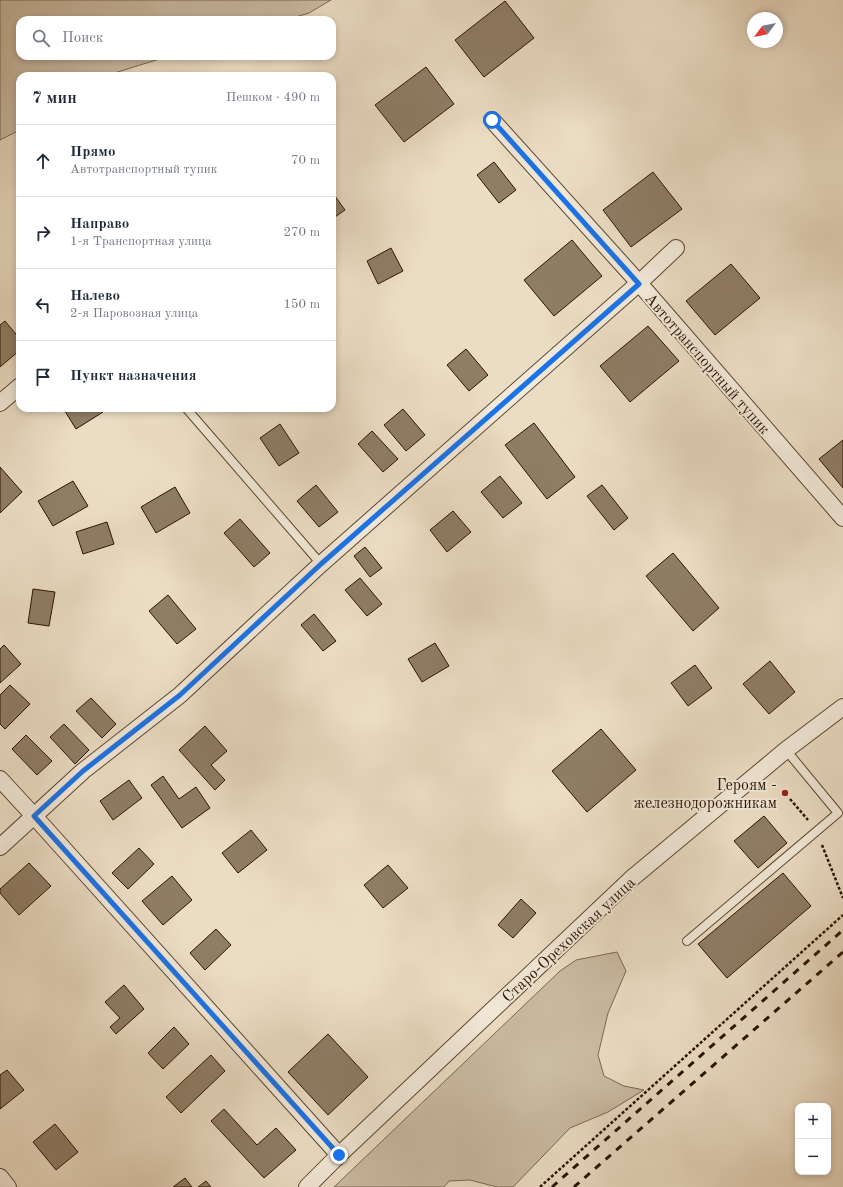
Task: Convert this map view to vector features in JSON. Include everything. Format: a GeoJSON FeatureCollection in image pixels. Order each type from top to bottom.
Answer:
{"type":"FeatureCollection","features":[{"type":"Feature","properties":{"kind":"street","name":"Автотранспортный тупик"},"geometry":{"type":"LineString","coordinates":[[492,120],[639,284],[843,518]]}},
{"type":"Feature","properties":{"kind":"street"},"geometry":{"type":"LineString","coordinates":[[0,847],[83,771],[180,695],[321,564],[639,284],[676,248]]}},
{"type":"Feature","properties":{"kind":"street"},"geometry":{"type":"LineString","coordinates":[[0,403],[16,389]]}},
{"type":"Feature","properties":{"kind":"street","name":"Старо-Ореховская улица"},"geometry":{"type":"LineString","coordinates":[[307,1187],[631,879],[786,750],[843,707]]}},
{"type":"Feature","properties":{"kind":"street"},"geometry":{"type":"LineString","coordinates":[[0,779],[339,1155]]}},
{"type":"Feature","properties":{"kind":"street"},"geometry":{"type":"LineString","coordinates":[[0,1177],[8,1187]]}},
{"type":"Feature","properties":{"kind":"lane"},"geometry":{"type":"LineString","coordinates":[[189,412],[321,564]]}},
{"type":"Feature","properties":{"kind":"lane"},"geometry":{"type":"LineString","coordinates":[[687,941],[838,812],[786,750]]}},
{"type":"Feature","properties":{"kind":"path"},"geometry":{"type":"LineString","coordinates":[[790,799],[816,831],[843,898]]}},
{"type":"Feature","properties":{"kind":"path"},"geometry":{"type":"LineString","coordinates":[[540,1187],[843,915]]}},
{"type":"Feature","properties":{"kind":"shaded area"},"geometry":{"type":"Polygon","coordinates":[[[0,0],[331,0],[309,13],[299,16],[16,16],[16,60],[156,60],[118,72],[16,72],[16,132],[0,140],[0,0]]]}},
{"type":"Feature","properties":{"kind":"shaded area"},"geometry":{"type":"Polygon","coordinates":[[[617,952],[626,971],[608,1013],[598,1055],[604,1076],[624,1086],[644,1090],[608,1112],[570,1128],[513,1187],[497,1187],[470,1180],[449,1181],[444,1187],[334,1187],[560,971],[576,960],[617,952]]]}},
{"type":"Feature","properties":{"kind":"building"},"geometry":{"type":"Polygon","coordinates":[[[505,1],[534,38],[484,77],[455,40],[505,1]]]}},
{"type":"Feature","properties":{"kind":"building"},"geometry":{"type":"Polygon","coordinates":[[[426,67],[454,104],[404,142],[375,105],[426,67]]]}},
{"type":"Feature","properties":{"kind":"building"},"geometry":{"type":"Polygon","coordinates":[[[494,162],[516,190],[499,203],[477,175],[494,162]]]}},
{"type":"Feature","properties":{"kind":"building"},"geometry":{"type":"Polygon","coordinates":[[[653,172],[682,209],[631,247],[603,210],[653,172]]]}},
{"type":"Feature","properties":{"kind":"building"},"geometry":{"type":"Polygon","coordinates":[[[336,198],[345,210],[336,216],[336,198]]]}},
{"type":"Feature","properties":{"kind":"building"},"geometry":{"type":"Polygon","coordinates":[[[572,240],[602,276],[554,316],[524,280],[572,240]]]}},
{"type":"Feature","properties":{"kind":"building"},"geometry":{"type":"Polygon","coordinates":[[[391,248],[403,271],[378,284],[367,261],[391,248]]]}},
{"type":"Feature","properties":{"kind":"building"},"geometry":{"type":"Polygon","coordinates":[[[731,264],[760,298],[715,335],[686,301],[731,264]]]}},
{"type":"Feature","properties":{"kind":"building"},"geometry":{"type":"Polygon","coordinates":[[[5,321],[16,334],[16,353],[0,367],[0,325],[5,321]]]}},
{"type":"Feature","properties":{"kind":"building"},"geometry":{"type":"Polygon","coordinates":[[[648,326],[679,361],[630,402],[600,366],[648,326]]]}},
{"type":"Feature","properties":{"kind":"building"},"geometry":{"type":"Polygon","coordinates":[[[466,349],[488,375],[469,391],[447,365],[466,349]]]}},
{"type":"Feature","properties":{"kind":"building"},"geometry":{"type":"Polygon","coordinates":[[[403,409],[425,435],[406,451],[384,425],[403,409]]]}},
{"type":"Feature","properties":{"kind":"building"},"geometry":{"type":"Polygon","coordinates":[[[65,412],[103,412],[76,429],[65,412]]]}},
{"type":"Feature","properties":{"kind":"building"},"geometry":{"type":"Polygon","coordinates":[[[534,423],[575,477],[547,499],[505,445],[534,423]]]}},
{"type":"Feature","properties":{"kind":"building"},"geometry":{"type":"Polygon","coordinates":[[[280,424],[299,453],[279,466],[260,438],[280,424]]]}},
{"type":"Feature","properties":{"kind":"building"},"geometry":{"type":"Polygon","coordinates":[[[372,431],[398,459],[383,472],[358,444],[372,431]]]}},
{"type":"Feature","properties":{"kind":"building"},"geometry":{"type":"Polygon","coordinates":[[[843,440],[843,488],[819,459],[843,440]]]}},
{"type":"Feature","properties":{"kind":"building"},"geometry":{"type":"Polygon","coordinates":[[[0,467],[22,492],[0,513],[0,467]]]}},
{"type":"Feature","properties":{"kind":"building"},"geometry":{"type":"Polygon","coordinates":[[[500,476],[522,503],[503,518],[481,492],[500,476]]]}},
{"type":"Feature","properties":{"kind":"building"},"geometry":{"type":"Polygon","coordinates":[[[73,481],[88,506],[53,526],[38,501],[73,481]]]}},
{"type":"Feature","properties":{"kind":"building"},"geometry":{"type":"Polygon","coordinates":[[[316,485],[338,512],[319,527],[297,501],[316,485]]]}},
{"type":"Feature","properties":{"kind":"building"},"geometry":{"type":"Polygon","coordinates":[[[602,485],[628,518],[614,530],[587,496],[602,485]]]}},
{"type":"Feature","properties":{"kind":"building"},"geometry":{"type":"Polygon","coordinates":[[[175,487],[190,513],[156,533],[141,507],[175,487]]]}},
{"type":"Feature","properties":{"kind":"building"},"geometry":{"type":"Polygon","coordinates":[[[453,511],[471,532],[447,552],[430,530],[453,511]]]}},
{"type":"Feature","properties":{"kind":"building"},"geometry":{"type":"Polygon","coordinates":[[[240,519],[270,553],[254,567],[224,533],[240,519]]]}},
{"type":"Feature","properties":{"kind":"building"},"geometry":{"type":"Polygon","coordinates":[[[107,522],[114,544],[83,554],[76,532],[107,522]]]}},
{"type":"Feature","properties":{"kind":"building"},"geometry":{"type":"Polygon","coordinates":[[[365,547],[382,568],[370,577],[354,556],[365,547]]]}},
{"type":"Feature","properties":{"kind":"building"},"geometry":{"type":"Polygon","coordinates":[[[673,553],[719,608],[693,631],[646,576],[673,553]]]}},
{"type":"Feature","properties":{"kind":"building"},"geometry":{"type":"Polygon","coordinates":[[[360,578],[382,604],[367,616],[345,590],[360,578]]]}},
{"type":"Feature","properties":{"kind":"building"},"geometry":{"type":"Polygon","coordinates":[[[33,589],[55,592],[49,626],[28,623],[33,589]]]}},
{"type":"Feature","properties":{"kind":"building"},"geometry":{"type":"Polygon","coordinates":[[[168,595],[196,629],[177,644],[149,611],[168,595]]]}},
{"type":"Feature","properties":{"kind":"building"},"geometry":{"type":"Polygon","coordinates":[[[314,614],[336,641],[323,651],[301,625],[314,614]]]}},
{"type":"Feature","properties":{"kind":"building"},"geometry":{"type":"Polygon","coordinates":[[[435,643],[449,666],[422,682],[408,659],[435,643]]]}},
{"type":"Feature","properties":{"kind":"building"},"geometry":{"type":"Polygon","coordinates":[[[4,645],[21,664],[0,683],[0,649],[4,645]]]}},
{"type":"Feature","properties":{"kind":"building"},"geometry":{"type":"Polygon","coordinates":[[[770,661],[795,692],[769,714],[743,684],[770,661]]]}},
{"type":"Feature","properties":{"kind":"building"},"geometry":{"type":"Polygon","coordinates":[[[695,665],[712,688],[688,706],[671,683],[695,665]]]}},
{"type":"Feature","properties":{"kind":"building"},"geometry":{"type":"Polygon","coordinates":[[[10,685],[30,704],[5,729],[0,724],[0,695],[10,685]]]}},
{"type":"Feature","properties":{"kind":"building"},"geometry":{"type":"Polygon","coordinates":[[[91,698],[116,724],[102,738],[76,711],[91,698]]]}},
{"type":"Feature","properties":{"kind":"building"},"geometry":{"type":"Polygon","coordinates":[[[64,724],[89,750],[75,764],[50,737],[64,724]]]}},
{"type":"Feature","properties":{"kind":"building"},"geometry":{"type":"Polygon","coordinates":[[[205,726],[227,751],[211,765],[225,780],[215,790],[179,750],[205,726]]]}},
{"type":"Feature","properties":{"kind":"building"},"geometry":{"type":"Polygon","coordinates":[[[601,729],[636,770],[587,812],[552,771],[601,729]]]}},
{"type":"Feature","properties":{"kind":"building"},"geometry":{"type":"Polygon","coordinates":[[[26,735],[52,761],[37,775],[12,749],[26,735]]]}},
{"type":"Feature","properties":{"kind":"building"},"geometry":{"type":"Polygon","coordinates":[[[163,776],[179,799],[196,787],[210,808],[182,828],[151,785],[163,776]]]}},
{"type":"Feature","properties":{"kind":"building"},"geometry":{"type":"Polygon","coordinates":[[[129,780],[142,798],[113,820],[100,801],[129,780]]]}},
{"type":"Feature","properties":{"kind":"building"},"geometry":{"type":"Polygon","coordinates":[[[764,816],[787,843],[758,868],[734,841],[764,816]]]}},
{"type":"Feature","properties":{"kind":"building"},"geometry":{"type":"Polygon","coordinates":[[[251,830],[267,850],[238,873],[222,853],[251,830]]]}},
{"type":"Feature","properties":{"kind":"building"},"geometry":{"type":"Polygon","coordinates":[[[139,848],[154,864],[128,889],[112,873],[139,848]]]}},
{"type":"Feature","properties":{"kind":"building"},"geometry":{"type":"Polygon","coordinates":[[[29,863],[51,886],[19,915],[0,893],[0,889],[29,863]]]}},
{"type":"Feature","properties":{"kind":"building"},"geometry":{"type":"Polygon","coordinates":[[[388,865],[408,888],[383,908],[364,885],[388,865]]]}},
{"type":"Feature","properties":{"kind":"building"},"geometry":{"type":"Polygon","coordinates":[[[783,873],[811,906],[727,978],[698,944],[783,873]]]}},
{"type":"Feature","properties":{"kind":"building"},"geometry":{"type":"Polygon","coordinates":[[[172,876],[192,900],[163,925],[142,901],[172,876]]]}},
{"type":"Feature","properties":{"kind":"building"},"geometry":{"type":"Polygon","coordinates":[[[521,899],[536,913],[513,938],[498,925],[521,899]]]}},
{"type":"Feature","properties":{"kind":"building"},"geometry":{"type":"Polygon","coordinates":[[[216,929],[231,945],[205,970],[190,953],[216,929]]]}},
{"type":"Feature","properties":{"kind":"building"},"geometry":{"type":"Polygon","coordinates":[[[124,985],[144,1009],[116,1034],[110,1027],[120,1018],[105,1002],[124,985]]]}},
{"type":"Feature","properties":{"kind":"building"},"geometry":{"type":"Polygon","coordinates":[[[174,1027],[189,1044],[163,1069],[148,1053],[174,1027]]]}},
{"type":"Feature","properties":{"kind":"building"},"geometry":{"type":"Polygon","coordinates":[[[328,1034],[368,1077],[328,1115],[288,1072],[328,1034]]]}},
{"type":"Feature","properties":{"kind":"building"},"geometry":{"type":"Polygon","coordinates":[[[211,1055],[225,1071],[181,1113],[166,1097],[211,1055]]]}},
{"type":"Feature","properties":{"kind":"building"},"geometry":{"type":"Polygon","coordinates":[[[7,1070],[24,1090],[0,1109],[0,1075],[7,1070]]]}},
{"type":"Feature","properties":{"kind":"building"},"geometry":{"type":"Polygon","coordinates":[[[224,1109],[257,1145],[276,1128],[296,1150],[264,1178],[211,1121],[224,1109]]]}},
{"type":"Feature","properties":{"kind":"building"},"geometry":{"type":"Polygon","coordinates":[[[55,1124],[78,1152],[56,1170],[33,1142],[55,1124]]]}},
{"type":"Feature","properties":{"kind":"building"},"geometry":{"type":"Polygon","coordinates":[[[185,1178],[192,1187],[173,1187],[185,1178]]]}},
{"type":"Feature","properties":{"kind":"building"},"geometry":{"type":"Polygon","coordinates":[[[206,1181],[211,1187],[198,1187],[206,1181]]]}},
{"type":"Feature","properties":{"kind":"railway"},"geometry":{"type":"LineString","coordinates":[[552,1187],[843,930]]}},
{"type":"Feature","properties":{"kind":"railway"},"geometry":{"type":"LineString","coordinates":[[574,1187],[843,952]]}},
{"type":"Feature","properties":{"kind":"place","name":"Героям - железнодорожникам"},"geometry":{"type":"Point","coordinates":[785,793]}},
{"type":"Feature","properties":{"kind":"route"},"geometry":{"type":"LineString","coordinates":[[339,1155],[34,816],[83,771],[180,695],[321,564],[639,284],[492,120]]}}]}
